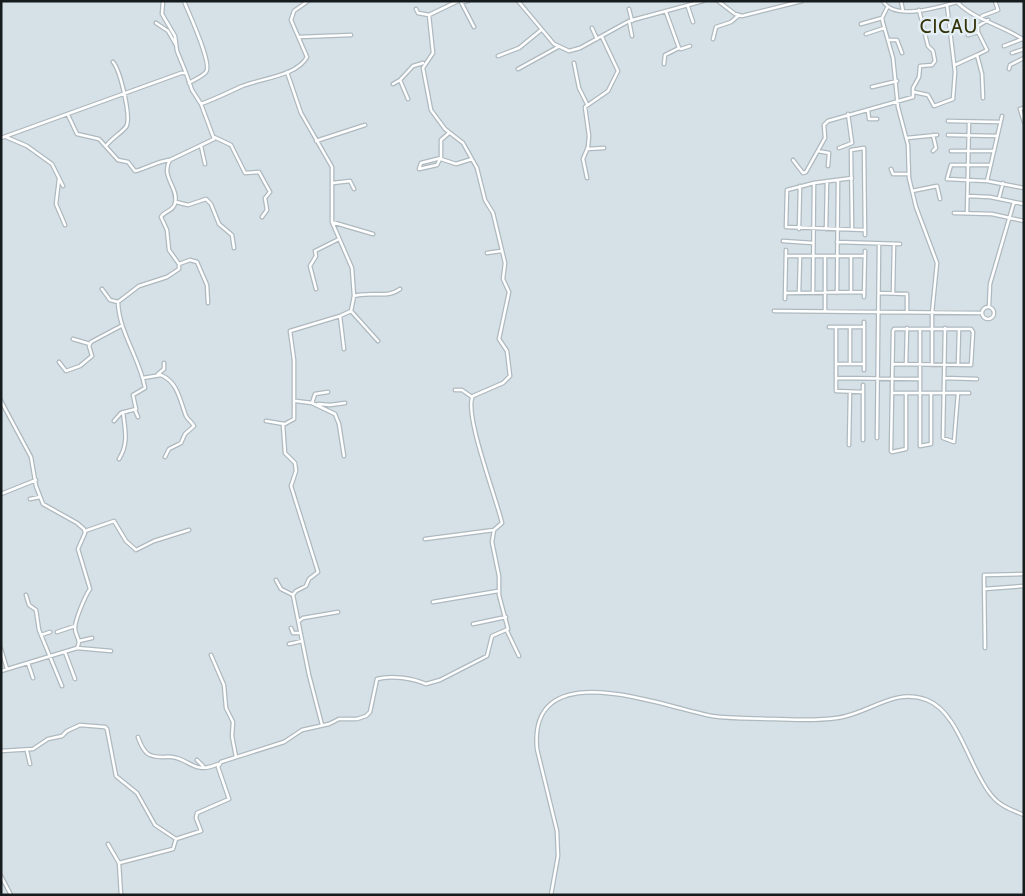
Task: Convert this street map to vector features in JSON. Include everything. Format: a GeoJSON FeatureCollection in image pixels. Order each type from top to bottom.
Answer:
{"type":"FeatureCollection","features":[{"type":"Feature","properties":{"kind":"street"},"geometry":{"type":"LineString","coordinates":[[163,1],[162,14],[174,36],[176,46]]}},
{"type":"Feature","properties":{"kind":"street"},"geometry":{"type":"LineString","coordinates":[[184,1],[204,50],[208,68],[206,72],[190,83]]}},
{"type":"Feature","properties":{"kind":"street"},"geometry":{"type":"LineString","coordinates":[[201,104],[241,87],[286,72],[302,63],[307,56],[291,20],[292,14],[308,1]]}},
{"type":"Feature","properties":{"kind":"street"},"geometry":{"type":"LineString","coordinates":[[416,10],[422,14],[429,14],[459,2],[468,1]]}},
{"type":"Feature","properties":{"kind":"street"},"geometry":{"type":"LineString","coordinates":[[518,1],[541,30],[558,47],[566,50],[574,50],[630,21],[703,1]]}},
{"type":"Feature","properties":{"kind":"street"},"geometry":{"type":"LineString","coordinates":[[718,1],[739,15]]}},
{"type":"Feature","properties":{"kind":"street"},"geometry":{"type":"LineString","coordinates":[[780,1],[782,7]]}},
{"type":"Feature","properties":{"kind":"street"},"geometry":{"type":"LineString","coordinates":[[713,39],[716,27],[731,22],[739,15],[782,7],[802,1]]}},
{"type":"Feature","properties":{"kind":"street"},"geometry":{"type":"LineString","coordinates":[[883,1],[888,8],[894,11],[947,6],[959,1],[968,10],[1023,40]]}},
{"type":"Feature","properties":{"kind":"street"},"geometry":{"type":"LineString","coordinates":[[901,1],[903,11]]}},
{"type":"Feature","properties":{"kind":"street"},"geometry":{"type":"LineString","coordinates":[[981,17],[998,10],[995,1]]}},
{"type":"Feature","properties":{"kind":"street"},"geometry":{"type":"LineString","coordinates":[[459,2],[474,27]]}},
{"type":"Feature","properties":{"kind":"street"},"geometry":{"type":"LineString","coordinates":[[688,6],[693,22]]}},
{"type":"Feature","properties":{"kind":"street"},"geometry":{"type":"LineString","coordinates":[[914,92],[928,96],[934,106],[951,101],[955,65],[951,48],[947,6]]}},
{"type":"Feature","properties":{"kind":"street"},"geometry":{"type":"LineString","coordinates":[[888,8],[882,18],[897,81],[898,102],[906,138],[912,191],[937,264],[932,313],[932,365]]}},
{"type":"Feature","properties":{"kind":"street"},"geometry":{"type":"LineString","coordinates":[[629,9],[632,36]]}},
{"type":"Feature","properties":{"kind":"street"},"geometry":{"type":"LineString","coordinates":[[793,160],[805,174],[825,138],[826,122],[848,114],[912,98],[920,66],[932,65],[935,61],[933,51],[928,46],[919,10]]}},
{"type":"Feature","properties":{"kind":"street"},"geometry":{"type":"LineString","coordinates":[[666,12],[678,48]]}},
{"type":"Feature","properties":{"kind":"street"},"geometry":{"type":"LineString","coordinates":[[393,84],[400,80],[413,66],[424,63],[432,58],[429,14]]}},
{"type":"Feature","properties":{"kind":"street"},"geometry":{"type":"LineString","coordinates":[[861,24],[882,18]]}},
{"type":"Feature","properties":{"kind":"street"},"geometry":{"type":"LineString","coordinates":[[955,65],[987,50],[978,32],[978,26],[988,20]]}},
{"type":"Feature","properties":{"kind":"street"},"geometry":{"type":"LineString","coordinates":[[156,24],[168,31],[176,46],[214,137],[231,145],[245,172],[259,172],[270,192],[266,197],[267,210],[262,216]]}},
{"type":"Feature","properties":{"kind":"street"},"geometry":{"type":"LineString","coordinates":[[592,28],[597,39]]}},
{"type":"Feature","properties":{"kind":"street"},"geometry":{"type":"LineString","coordinates":[[866,34],[884,28]]}},
{"type":"Feature","properties":{"kind":"street"},"geometry":{"type":"LineString","coordinates":[[498,56],[518,48],[541,30]]}},
{"type":"Feature","properties":{"kind":"street"},"geometry":{"type":"LineString","coordinates":[[968,35],[978,32]]}},
{"type":"Feature","properties":{"kind":"street"},"geometry":{"type":"LineString","coordinates":[[299,37],[351,35]]}},
{"type":"Feature","properties":{"kind":"street"},"geometry":{"type":"LineString","coordinates":[[587,178],[583,159],[588,149],[589,133],[584,109],[587,104],[608,91],[618,71],[602,37]]}},
{"type":"Feature","properties":{"kind":"street"},"geometry":{"type":"LineString","coordinates":[[888,40],[897,40],[902,52]]}},
{"type":"Feature","properties":{"kind":"street"},"geometry":{"type":"LineString","coordinates":[[1004,46],[1023,40]]}},
{"type":"Feature","properties":{"kind":"street"},"geometry":{"type":"LineString","coordinates":[[664,64],[665,55],[678,48],[681,50],[690,46]]}},
{"type":"Feature","properties":{"kind":"street"},"geometry":{"type":"LineString","coordinates":[[518,69],[558,47]]}},
{"type":"Feature","properties":{"kind":"street"},"geometry":{"type":"LineString","coordinates":[[1012,52],[1024,49]]}},
{"type":"Feature","properties":{"kind":"street"},"geometry":{"type":"LineString","coordinates":[[977,56],[982,74],[983,98]]}},
{"type":"Feature","properties":{"kind":"street"},"geometry":{"type":"LineString","coordinates":[[1009,69],[1010,65],[1024,58]]}},
{"type":"Feature","properties":{"kind":"street"},"geometry":{"type":"LineString","coordinates":[[107,145],[127,123],[125,94],[117,67],[113,62]]}},
{"type":"Feature","properties":{"kind":"street"},"geometry":{"type":"LineString","coordinates":[[424,63],[423,68],[431,110],[449,133],[460,140],[479,172],[485,200],[493,212],[505,263],[503,279],[509,292],[499,339],[507,351],[511,374],[506,381],[472,397]]}},
{"type":"Feature","properties":{"kind":"street"},"geometry":{"type":"LineString","coordinates":[[574,63],[579,88],[587,104]]}},
{"type":"Feature","properties":{"kind":"street"},"geometry":{"type":"LineString","coordinates":[[286,72],[301,113],[316,141],[330,160],[333,183],[330,188],[332,222],[352,268],[354,296],[351,311]]}},
{"type":"Feature","properties":{"kind":"street"},"geometry":{"type":"LineString","coordinates":[[1,138],[172,76],[186,73]]}},
{"type":"Feature","properties":{"kind":"street"},"geometry":{"type":"LineString","coordinates":[[400,80],[408,99]]}},
{"type":"Feature","properties":{"kind":"street"},"geometry":{"type":"LineString","coordinates":[[872,87],[897,81]]}},
{"type":"Feature","properties":{"kind":"street"},"geometry":{"type":"LineString","coordinates":[[1024,108],[1020,109],[1024,122]]}},
{"type":"Feature","properties":{"kind":"street"},"geometry":{"type":"LineString","coordinates":[[868,110],[869,119],[877,119]]}},
{"type":"Feature","properties":{"kind":"street"},"geometry":{"type":"LineString","coordinates":[[839,148],[852,143],[848,114]]}},
{"type":"Feature","properties":{"kind":"street"},"geometry":{"type":"LineString","coordinates":[[68,115],[77,134],[96,138],[107,145],[118,160],[128,162],[133,169],[138,171],[150,164],[170,160],[201,146],[214,137]]}},
{"type":"Feature","properties":{"kind":"street"},"geometry":{"type":"LineString","coordinates":[[987,181],[1002,116]]}},
{"type":"Feature","properties":{"kind":"street"},"geometry":{"type":"LineString","coordinates":[[948,121],[1000,122]]}},
{"type":"Feature","properties":{"kind":"street"},"geometry":{"type":"LineString","coordinates":[[967,213],[968,122]]}},
{"type":"Feature","properties":{"kind":"street"},"geometry":{"type":"LineString","coordinates":[[316,141],[365,126]]}},
{"type":"Feature","properties":{"kind":"street"},"geometry":{"type":"LineString","coordinates":[[449,133],[440,142],[441,158],[439,163],[433,167],[419,169],[421,163],[441,158],[456,164],[472,159]]}},
{"type":"Feature","properties":{"kind":"street"},"geometry":{"type":"LineString","coordinates":[[906,138],[935,135],[936,148],[933,151]]}},
{"type":"Feature","properties":{"kind":"street"},"geometry":{"type":"LineString","coordinates":[[948,135],[997,136]]}},
{"type":"Feature","properties":{"kind":"street"},"geometry":{"type":"LineString","coordinates":[[6,137],[27,146],[52,164],[63,186]]}},
{"type":"Feature","properties":{"kind":"street"},"geometry":{"type":"LineString","coordinates":[[201,146],[205,164]]}},
{"type":"Feature","properties":{"kind":"street"},"geometry":{"type":"LineString","coordinates":[[588,149],[604,148]]}},
{"type":"Feature","properties":{"kind":"street"},"geometry":{"type":"LineString","coordinates":[[852,229],[851,150],[859,148],[865,150],[865,235]]}},
{"type":"Feature","properties":{"kind":"street"},"geometry":{"type":"LineString","coordinates":[[818,150],[829,153],[828,166]]}},
{"type":"Feature","properties":{"kind":"street"},"geometry":{"type":"LineString","coordinates":[[951,150],[994,151]]}},
{"type":"Feature","properties":{"kind":"street"},"geometry":{"type":"LineString","coordinates":[[118,302],[139,286],[172,275],[179,269],[179,264],[169,250],[167,230],[161,217],[174,207],[176,202],[167,170],[170,160]]}},
{"type":"Feature","properties":{"kind":"street"},"geometry":{"type":"LineString","coordinates":[[991,166],[950,165],[947,178],[949,181],[987,181],[1024,188]]}},
{"type":"Feature","properties":{"kind":"street"},"geometry":{"type":"LineString","coordinates":[[891,169],[893,174],[909,174]]}},
{"type":"Feature","properties":{"kind":"street"},"geometry":{"type":"LineString","coordinates":[[59,178],[56,204],[65,225]]}},
{"type":"Feature","properties":{"kind":"street"},"geometry":{"type":"LineString","coordinates":[[852,178],[814,183],[786,190],[786,228],[865,230]]}},
{"type":"Feature","properties":{"kind":"street"},"geometry":{"type":"LineString","coordinates":[[333,183],[350,181],[354,189]]}},
{"type":"Feature","properties":{"kind":"street"},"geometry":{"type":"LineString","coordinates":[[836,293],[838,181]]}},
{"type":"Feature","properties":{"kind":"street"},"geometry":{"type":"LineString","coordinates":[[826,182],[826,229]]}},
{"type":"Feature","properties":{"kind":"street"},"geometry":{"type":"LineString","coordinates":[[812,293],[814,183]]}},
{"type":"Feature","properties":{"kind":"street"},"geometry":{"type":"LineString","coordinates":[[999,198],[1003,183]]}},
{"type":"Feature","properties":{"kind":"street"},"geometry":{"type":"LineString","coordinates":[[800,186],[800,229]]}},
{"type":"Feature","properties":{"kind":"street"},"geometry":{"type":"LineString","coordinates":[[912,191],[937,186],[940,199]]}},
{"type":"Feature","properties":{"kind":"street"},"geometry":{"type":"LineString","coordinates":[[968,196],[999,198],[1024,204]]}},
{"type":"Feature","properties":{"kind":"street"},"geometry":{"type":"LineString","coordinates":[[176,202],[186,205],[204,199],[208,201],[219,224],[232,235],[234,248]]}},
{"type":"Feature","properties":{"kind":"street"},"geometry":{"type":"LineString","coordinates":[[989,306],[990,284],[1014,202]]}},
{"type":"Feature","properties":{"kind":"street"},"geometry":{"type":"LineString","coordinates":[[954,213],[992,214],[1024,221]]}},
{"type":"Feature","properties":{"kind":"street"},"geometry":{"type":"LineString","coordinates":[[332,222],[373,234]]}},
{"type":"Feature","properties":{"kind":"street"},"geometry":{"type":"LineString","coordinates":[[316,289],[310,266],[316,256],[316,250],[339,239]]}},
{"type":"Feature","properties":{"kind":"street"},"geometry":{"type":"LineString","coordinates":[[783,241],[813,243]]}},
{"type":"Feature","properties":{"kind":"street"},"geometry":{"type":"LineString","coordinates":[[837,242],[900,244]]}},
{"type":"Feature","properties":{"kind":"street"},"geometry":{"type":"LineString","coordinates":[[877,438],[879,244]]}},
{"type":"Feature","properties":{"kind":"street"},"geometry":{"type":"LineString","coordinates":[[893,293],[894,244]]}},
{"type":"Feature","properties":{"kind":"street"},"geometry":{"type":"LineString","coordinates":[[785,299],[786,250]]}},
{"type":"Feature","properties":{"kind":"street"},"geometry":{"type":"LineString","coordinates":[[487,252],[502,251]]}},
{"type":"Feature","properties":{"kind":"street"},"geometry":{"type":"LineString","coordinates":[[864,297],[865,252]]}},
{"type":"Feature","properties":{"kind":"street"},"geometry":{"type":"LineString","coordinates":[[786,256],[864,256]]}},
{"type":"Feature","properties":{"kind":"street"},"geometry":{"type":"LineString","coordinates":[[798,293],[800,256]]}},
{"type":"Feature","properties":{"kind":"street"},"geometry":{"type":"LineString","coordinates":[[825,256],[825,311]]}},
{"type":"Feature","properties":{"kind":"street"},"geometry":{"type":"LineString","coordinates":[[851,256],[851,292]]}},
{"type":"Feature","properties":{"kind":"street"},"geometry":{"type":"LineString","coordinates":[[179,264],[193,260],[197,262],[207,285],[208,303]]}},
{"type":"Feature","properties":{"kind":"street"},"geometry":{"type":"LineString","coordinates":[[102,289],[110,300],[118,302]]}},
{"type":"Feature","properties":{"kind":"street"},"geometry":{"type":"LineString","coordinates":[[354,296],[364,293],[389,295],[400,289]]}},
{"type":"Feature","properties":{"kind":"street"},"geometry":{"type":"LineString","coordinates":[[785,293],[864,292]]}},
{"type":"Feature","properties":{"kind":"street"},"geometry":{"type":"LineString","coordinates":[[879,293],[907,294],[907,312]]}},
{"type":"Feature","properties":{"kind":"street"},"geometry":{"type":"LineString","coordinates":[[118,302],[122,326],[144,378],[144,389],[133,395],[138,417]]}},
{"type":"Feature","properties":{"kind":"street"},"geometry":{"type":"LineString","coordinates":[[982,313],[984,307],[989,306]]}},
{"type":"Feature","properties":{"kind":"street"},"geometry":{"type":"LineString","coordinates":[[982,313],[986,318],[993,316],[994,310],[989,306]]}},
{"type":"Feature","properties":{"kind":"street"},"geometry":{"type":"LineString","coordinates":[[266,422],[284,424],[294,419],[294,355],[290,331],[351,311]]}},
{"type":"Feature","properties":{"kind":"street"},"geometry":{"type":"LineString","coordinates":[[351,311],[378,341]]}},
{"type":"Feature","properties":{"kind":"street"},"geometry":{"type":"LineString","coordinates":[[774,311],[982,313]]}},
{"type":"Feature","properties":{"kind":"street"},"geometry":{"type":"LineString","coordinates":[[340,316],[344,349]]}},
{"type":"Feature","properties":{"kind":"street"},"geometry":{"type":"LineString","coordinates":[[864,322],[864,370]]}},
{"type":"Feature","properties":{"kind":"street"},"geometry":{"type":"LineString","coordinates":[[73,339],[90,344],[122,326]]}},
{"type":"Feature","properties":{"kind":"street"},"geometry":{"type":"LineString","coordinates":[[829,327],[864,328]]}},
{"type":"Feature","properties":{"kind":"street"},"geometry":{"type":"LineString","coordinates":[[836,327],[836,391],[863,392]]}},
{"type":"Feature","properties":{"kind":"street"},"geometry":{"type":"LineString","coordinates":[[850,328],[850,364]]}},
{"type":"Feature","properties":{"kind":"street"},"geometry":{"type":"LineString","coordinates":[[906,364],[907,328]]}},
{"type":"Feature","properties":{"kind":"street"},"geometry":{"type":"LineString","coordinates":[[920,328],[920,446],[931,444],[931,393]]}},
{"type":"Feature","properties":{"kind":"street"},"geometry":{"type":"LineString","coordinates":[[945,328],[943,438],[949,441],[956,441],[958,393]]}},
{"type":"Feature","properties":{"kind":"street"},"geometry":{"type":"LineString","coordinates":[[893,364],[972,365],[972,330],[945,328],[894,329],[892,392],[891,451],[906,449],[906,393]]}},
{"type":"Feature","properties":{"kind":"street"},"geometry":{"type":"LineString","coordinates":[[958,365],[959,329]]}},
{"type":"Feature","properties":{"kind":"street"},"geometry":{"type":"LineString","coordinates":[[59,362],[66,370],[86,362],[92,356],[90,344]]}},
{"type":"Feature","properties":{"kind":"street"},"geometry":{"type":"LineString","coordinates":[[158,375],[164,368],[164,363]]}},
{"type":"Feature","properties":{"kind":"street"},"geometry":{"type":"LineString","coordinates":[[836,364],[864,364]]}},
{"type":"Feature","properties":{"kind":"street"},"geometry":{"type":"LineString","coordinates":[[144,378],[158,375],[165,376],[174,386],[182,400],[187,417],[194,426],[185,434],[181,443],[168,449],[165,458]]}},
{"type":"Feature","properties":{"kind":"street"},"geometry":{"type":"LineString","coordinates":[[836,378],[920,379]]}},
{"type":"Feature","properties":{"kind":"street"},"geometry":{"type":"LineString","coordinates":[[944,378],[977,379]]}},
{"type":"Feature","properties":{"kind":"street"},"geometry":{"type":"LineString","coordinates":[[863,385],[863,440]]}},
{"type":"Feature","properties":{"kind":"street"},"geometry":{"type":"LineString","coordinates":[[425,539],[494,530],[502,523],[477,439],[472,397],[460,389],[455,390]]}},
{"type":"Feature","properties":{"kind":"street"},"geometry":{"type":"LineString","coordinates":[[313,403],[315,394],[328,392]]}},
{"type":"Feature","properties":{"kind":"street"},"geometry":{"type":"LineString","coordinates":[[849,445],[850,392]]}},
{"type":"Feature","properties":{"kind":"street"},"geometry":{"type":"LineString","coordinates":[[892,392],[969,393]]}},
{"type":"Feature","properties":{"kind":"street"},"geometry":{"type":"LineString","coordinates":[[1,401],[31,457],[40,498],[46,507],[77,522],[85,531]]}},
{"type":"Feature","properties":{"kind":"street"},"geometry":{"type":"LineString","coordinates":[[295,401],[330,406],[345,404]]}},
{"type":"Feature","properties":{"kind":"street"},"geometry":{"type":"LineString","coordinates":[[313,403],[331,410],[337,417],[344,456]]}},
{"type":"Feature","properties":{"kind":"street"},"geometry":{"type":"LineString","coordinates":[[114,421],[123,412],[136,410]]}},
{"type":"Feature","properties":{"kind":"street"},"geometry":{"type":"LineString","coordinates":[[119,458],[127,440],[123,412]]}},
{"type":"Feature","properties":{"kind":"street"},"geometry":{"type":"LineString","coordinates":[[284,424],[285,453],[293,459],[296,470],[291,486],[318,572],[310,579],[306,586],[296,590],[293,595],[322,726]]}},
{"type":"Feature","properties":{"kind":"street"},"geometry":{"type":"LineString","coordinates":[[1,494],[36,480]]}},
{"type":"Feature","properties":{"kind":"street"},"geometry":{"type":"LineString","coordinates":[[30,499],[40,498]]}},
{"type":"Feature","properties":{"kind":"street"},"geometry":{"type":"LineString","coordinates":[[77,648],[79,641],[76,626],[83,599],[90,589],[78,549],[85,531],[114,521],[130,546],[136,550],[154,541],[189,530]]}},
{"type":"Feature","properties":{"kind":"street"},"geometry":{"type":"LineString","coordinates":[[494,530],[492,542],[499,576],[498,591],[511,643],[519,656]]}},
{"type":"Feature","properties":{"kind":"street"},"geometry":{"type":"LineString","coordinates":[[985,648],[985,575],[1024,574]]}},
{"type":"Feature","properties":{"kind":"street"},"geometry":{"type":"LineString","coordinates":[[276,580],[281,589],[293,595]]}},
{"type":"Feature","properties":{"kind":"street"},"geometry":{"type":"LineString","coordinates":[[984,589],[1024,586]]}},
{"type":"Feature","properties":{"kind":"street"},"geometry":{"type":"LineString","coordinates":[[433,602],[498,591]]}},
{"type":"Feature","properties":{"kind":"street"},"geometry":{"type":"LineString","coordinates":[[26,595],[29,605],[36,610],[41,635],[62,686]]}},
{"type":"Feature","properties":{"kind":"street"},"geometry":{"type":"LineString","coordinates":[[299,621],[303,618],[338,612]]}},
{"type":"Feature","properties":{"kind":"street"},"geometry":{"type":"LineString","coordinates":[[473,624],[506,617]]}},
{"type":"Feature","properties":{"kind":"street"},"geometry":{"type":"LineString","coordinates":[[57,632],[76,626]]}},
{"type":"Feature","properties":{"kind":"street"},"geometry":{"type":"LineString","coordinates":[[291,628],[293,633],[300,633]]}},
{"type":"Feature","properties":{"kind":"street"},"geometry":{"type":"LineString","coordinates":[[138,737],[145,751],[150,755],[173,757],[191,766],[204,767],[218,764],[288,740],[302,730],[322,726],[339,719],[357,719],[368,714],[377,679],[402,679],[426,684],[435,682],[487,656],[492,636],[507,630]]}},
{"type":"Feature","properties":{"kind":"street"},"geometry":{"type":"LineString","coordinates":[[41,635],[50,632]]}},
{"type":"Feature","properties":{"kind":"street"},"geometry":{"type":"LineString","coordinates":[[79,641],[92,638]]}},
{"type":"Feature","properties":{"kind":"street"},"geometry":{"type":"LineString","coordinates":[[288,644],[302,641]]}},
{"type":"Feature","properties":{"kind":"street"},"geometry":{"type":"LineString","coordinates":[[1,671],[77,648],[89,651],[111,651]]}},
{"type":"Feature","properties":{"kind":"street"},"geometry":{"type":"LineString","coordinates":[[1,649],[7,669]]}},
{"type":"Feature","properties":{"kind":"street"},"geometry":{"type":"LineString","coordinates":[[65,652],[75,679]]}},
{"type":"Feature","properties":{"kind":"street"},"geometry":{"type":"LineString","coordinates":[[211,655],[224,685],[226,708],[233,722],[232,736],[236,757]]}},
{"type":"Feature","properties":{"kind":"street"},"geometry":{"type":"LineString","coordinates":[[28,663],[33,678]]}},
{"type":"Feature","properties":{"kind":"street"},"geometry":{"type":"LineString","coordinates":[[551,895],[558,856],[557,831],[536,749],[535,735],[542,715],[554,701],[567,695],[589,692],[626,694],[713,716],[804,720],[838,718],[893,697],[910,695],[929,700],[945,714],[990,794],[1006,807],[1024,815]]}},
{"type":"Feature","properties":{"kind":"street"},"geometry":{"type":"LineString","coordinates":[[1,751],[36,748],[48,739],[62,736],[67,730],[80,725],[106,728],[116,776],[137,793],[155,825],[176,839]]}},
{"type":"Feature","properties":{"kind":"street"},"geometry":{"type":"LineString","coordinates":[[27,750],[30,764]]}},
{"type":"Feature","properties":{"kind":"street"},"geometry":{"type":"LineString","coordinates":[[197,760],[204,767]]}},
{"type":"Feature","properties":{"kind":"street"},"geometry":{"type":"LineString","coordinates":[[176,839],[200,832],[202,828],[196,814],[229,799],[218,764]]}},
{"type":"Feature","properties":{"kind":"street"},"geometry":{"type":"LineString","coordinates":[[119,864],[173,849],[176,839]]}},
{"type":"Feature","properties":{"kind":"street"},"geometry":{"type":"LineString","coordinates":[[108,844],[119,864],[121,895]]}},
{"type":"Feature","properties":{"kind":"street"},"geometry":{"type":"LineString","coordinates":[[1,876],[11,895]]}},
{"type":"Feature","properties":{"kind":"district","name":"CICAU"},"geometry":{"type":"Point","coordinates":[949,26]}}]}
